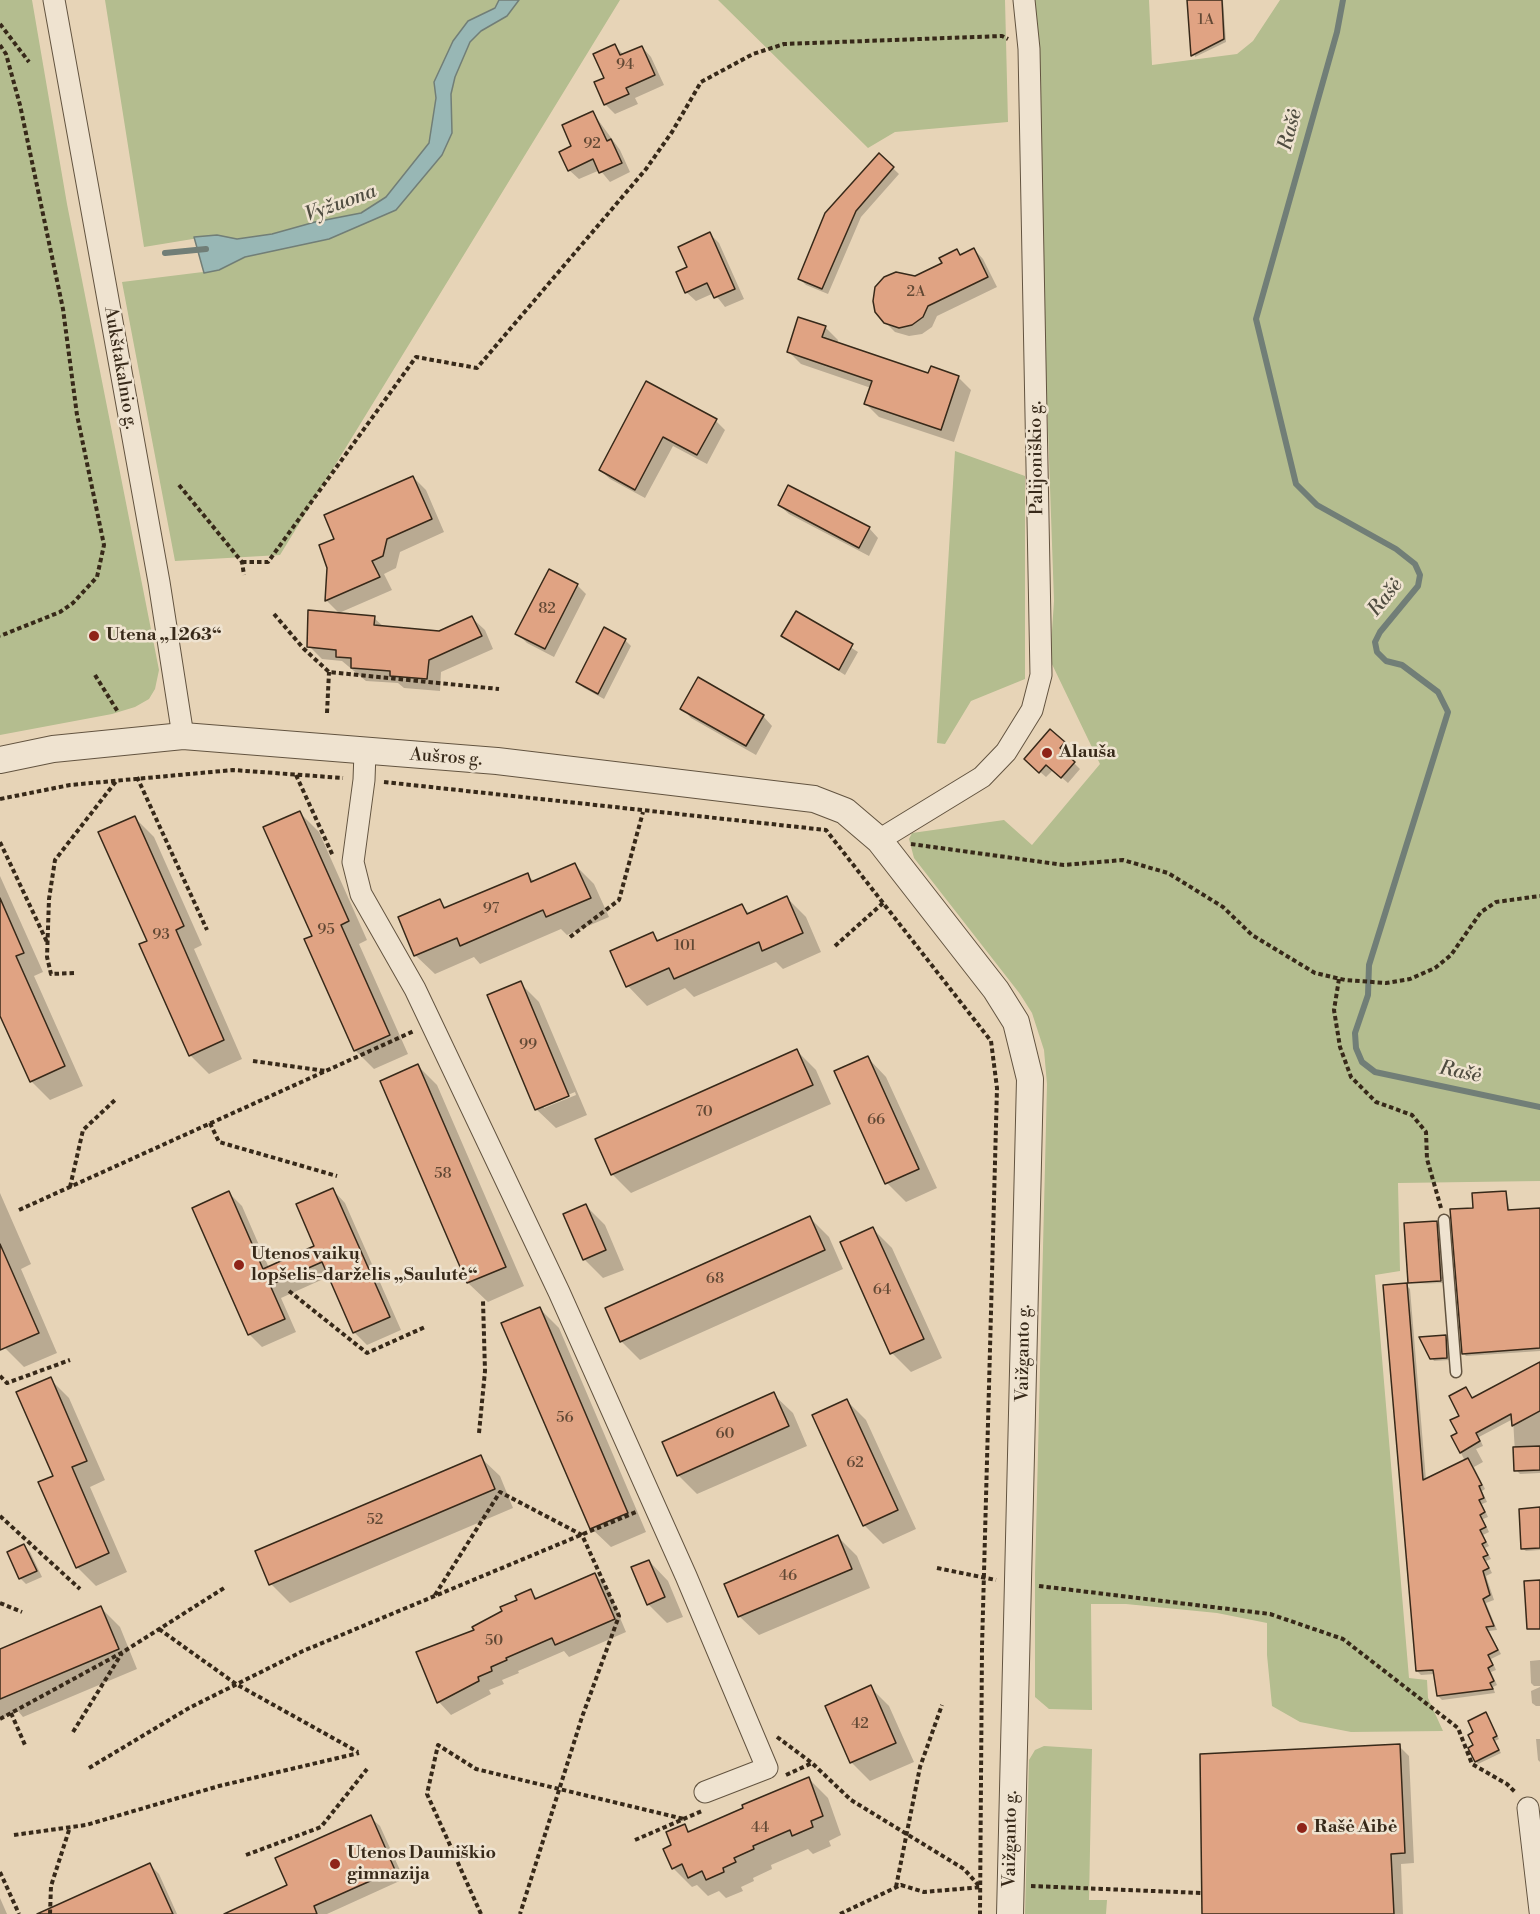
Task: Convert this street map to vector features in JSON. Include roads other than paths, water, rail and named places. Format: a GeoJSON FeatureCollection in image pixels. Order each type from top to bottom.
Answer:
{"type":"FeatureCollection","features":[{"type":"Feature","properties":{"kind":"street","name":"Aukštakalnio g."},"geometry":{"type":"LineString","coordinates":[[54,0],[159,582],[183,736]]}},
{"type":"Feature","properties":{"kind":"street","name":"Palijoniškio g."},"geometry":{"type":"LineString","coordinates":[[879,840],[982,777],[1006,752],[1032,710],[1041,675],[1029,49],[1024,0]]}},
{"type":"Feature","properties":{"kind":"street","name":"Aušros g."},"geometry":{"type":"LineString","coordinates":[[0,760],[64,748],[183,736],[497,761],[814,799],[845,811],[879,840]]}},
{"type":"Feature","properties":{"kind":"street"},"geometry":{"type":"LineString","coordinates":[[365,752],[364,780],[353,862],[361,894],[415,989],[559,1292],[767,1768],[705,1792]]}},
{"type":"Feature","properties":{"kind":"street","name":"Vaižganto g."},"geometry":{"type":"LineString","coordinates":[[879,840],[996,990],[1016,1022],[1030,1079],[1010,1914]]}},
{"type":"Feature","properties":{"kind":"street"},"geometry":{"type":"LineString","coordinates":[[1528,1808],[1540,1911]]}},
{"type":"Feature","properties":{"kind":"lane"},"geometry":{"type":"LineString","coordinates":[[1444,1220],[1456,1372]]}},
{"type":"Feature","properties":{"kind":"water"},"geometry":{"type":"Polygon","coordinates":[[[499,0],[519,0],[507,16],[481,31],[470,42],[455,77],[451,94],[452,133],[442,155],[396,210],[329,239],[245,257],[219,270],[204,273],[194,237],[217,235],[237,239],[272,234],[315,222],[361,213],[386,197],[429,143],[436,98],[434,82],[453,41],[468,21],[495,8],[499,0]]]}},
{"type":"Feature","properties":{"kind":"waterway","name":"Rašė"},"geometry":{"type":"LineString","coordinates":[[1343,0],[1337,32],[1256,319],[1296,484],[1317,505],[1396,549],[1415,564],[1420,575],[1418,586],[1380,632],[1375,642],[1377,652],[1386,661],[1402,665],[1438,692],[1448,712],[1369,965],[1368,995],[1355,1033],[1356,1048],[1362,1062],[1375,1072],[1540,1107]]}},
{"type":"Feature","properties":{"kind":"waterway","name":"Vyžuona"},"geometry":{"type":"LineString","coordinates":[[165,253],[206,249]]}},
{"type":"Feature","properties":{"kind":"place","name":"Utena „1263“"},"geometry":{"type":"Point","coordinates":[94,636]}},
{"type":"Feature","properties":{"kind":"place","name":"Alauša"},"geometry":{"type":"Point","coordinates":[1047,753]}},
{"type":"Feature","properties":{"kind":"place","name":"Utenos vaikų lopšelis-darželis „Saulutė“"},"geometry":{"type":"Point","coordinates":[239,1265]}},
{"type":"Feature","properties":{"kind":"place","name":"Rašė Aibė"},"geometry":{"type":"Point","coordinates":[1302,1828]}},
{"type":"Feature","properties":{"kind":"place","name":"Utenos Dauniškio gimnazija"},"geometry":{"type":"Point","coordinates":[335,1864]}}]}
